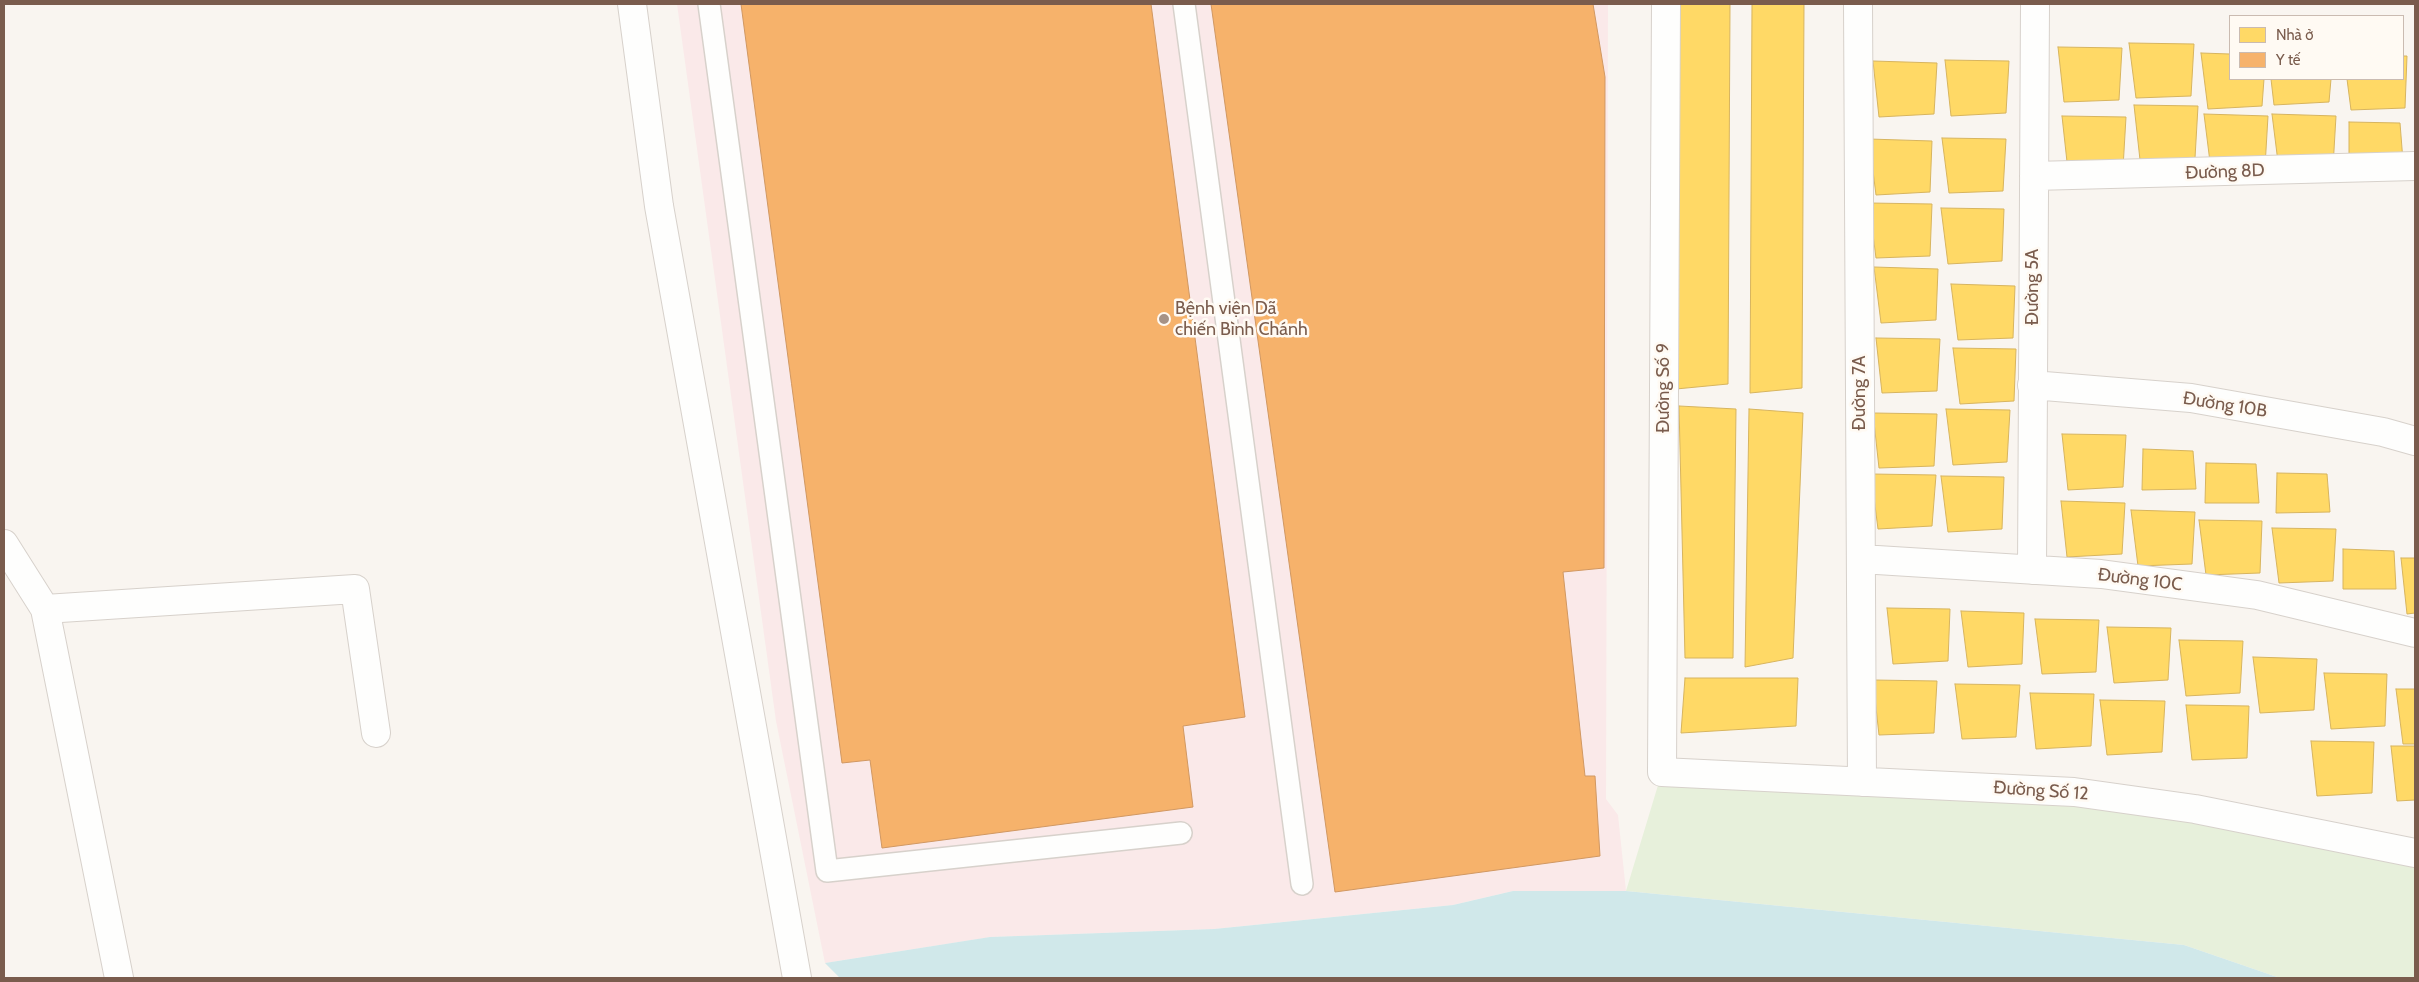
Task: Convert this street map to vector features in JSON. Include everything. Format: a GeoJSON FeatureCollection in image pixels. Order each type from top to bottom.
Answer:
{"type":"FeatureCollection","features":[{"type":"Feature","properties":{"kind":"street"},"geometry":{"type":"LineString","coordinates":[[632,4],[659,206],[797,978]]}},
{"type":"Feature","properties":{"kind":"street","name":"Đường Số 9"},"geometry":{"type":"LineString","coordinates":[[1662,772],[1666,4]]}},
{"type":"Feature","properties":{"kind":"street","name":"Đường 7A"},"geometry":{"type":"LineString","coordinates":[[1858,4],[1862,782]]}},
{"type":"Feature","properties":{"kind":"street","name":"Đường 5A"},"geometry":{"type":"LineString","coordinates":[[2032,570],[2035,4]]}},
{"type":"Feature","properties":{"kind":"street","name":"Đường 8D"},"geometry":{"type":"LineString","coordinates":[[2034,176],[2415,166]]}},
{"type":"Feature","properties":{"kind":"street","name":"Đường 10B"},"geometry":{"type":"LineString","coordinates":[[2032,385],[2190,398],[2383,432],[2415,441]]}},
{"type":"Feature","properties":{"kind":"street"},"geometry":{"type":"LineString","coordinates":[[4,544],[45,609],[119,978]]}},
{"type":"Feature","properties":{"kind":"street","name":"Đường 10C"},"geometry":{"type":"LineString","coordinates":[[1861,559],[2101,574],[2257,595],[2415,632]]}},
{"type":"Feature","properties":{"kind":"street"},"geometry":{"type":"LineString","coordinates":[[45,609],[355,589],[376,734]]}},
{"type":"Feature","properties":{"kind":"street","name":"Đường Số 12"},"geometry":{"type":"LineString","coordinates":[[1662,772],[2074,792],[2195,809],[2415,854]]}},
{"type":"Feature","properties":{"kind":"lane"},"geometry":{"type":"LineString","coordinates":[[709,4],[827,871],[1181,833]]}},
{"type":"Feature","properties":{"kind":"lane"},"geometry":{"type":"LineString","coordinates":[[1184,4],[1302,884]]}},
{"type":"Feature","properties":{"kind":"shaded area","name":"Bệnh viện Dã chiến Bình Chánh"},"geometry":{"type":"Polygon","coordinates":[[[677,4],[1608,4],[1606,799],[1618,815],[1626,891],[1513,891],[1453,905],[1214,929],[991,937],[825,963],[776,721],[677,4]]]}},
{"type":"Feature","properties":{"kind":"green space"},"geometry":{"type":"Polygon","coordinates":[[[1662,772],[2074,792],[2415,853],[2415,978],[2280,978],[2184,945],[1626,891],[1662,772]]]}},
{"type":"Feature","properties":{"kind":"water"},"geometry":{"type":"Polygon","coordinates":[[[1513,891],[1626,891],[2184,945],[2280,978],[840,978],[825,963],[990,937],[1214,929],[1453,905],[1513,891]]]}},
{"type":"Feature","properties":{"kind":"building: Nhà ở"},"geometry":{"type":"Polygon","coordinates":[[[1678,4],[1730,4],[1728,384],[1676,389],[1678,4]]]}},
{"type":"Feature","properties":{"kind":"building: Nhà ở"},"geometry":{"type":"Polygon","coordinates":[[[1752,4],[1804,4],[1802,388],[1750,393],[1752,4]]]}},
{"type":"Feature","properties":{"kind":"building: Nhà ở"},"geometry":{"type":"Polygon","coordinates":[[[2129,43],[2194,44],[2191,96],[2136,98],[2129,43]]]}},
{"type":"Feature","properties":{"kind":"building: Nhà ở"},"geometry":{"type":"Polygon","coordinates":[[[2058,47],[2122,48],[2119,100],[2064,102],[2058,47]]]}},
{"type":"Feature","properties":{"kind":"building: Nhà ở"},"geometry":{"type":"Polygon","coordinates":[[[2201,53],[2229,54],[2229,80],[2264,80],[2262,106],[2208,109],[2201,53]]]}},
{"type":"Feature","properties":{"kind":"building: Nhà ở"},"geometry":{"type":"Polygon","coordinates":[[[2404,56],[2407,56],[2405,108],[2351,110],[2347,80],[2404,80],[2404,56]]]}},
{"type":"Feature","properties":{"kind":"building: Nhà ở"},"geometry":{"type":"Polygon","coordinates":[[[1945,60],[2009,61],[2006,113],[1951,116],[1945,60]]]}},
{"type":"Feature","properties":{"kind":"building: Nhà ở"},"geometry":{"type":"Polygon","coordinates":[[[1873,61],[1937,63],[1934,114],[1879,117],[1873,61]]]}},
{"type":"Feature","properties":{"kind":"building: Nhà ở"},"geometry":{"type":"Polygon","coordinates":[[[2271,80],[2331,80],[2329,102],[2274,105],[2271,80]]]}},
{"type":"Feature","properties":{"kind":"building: Nhà ở"},"geometry":{"type":"Polygon","coordinates":[[[2134,105],[2198,106],[2195,158],[2140,160],[2134,105]]]}},
{"type":"Feature","properties":{"kind":"building: Nhà ở"},"geometry":{"type":"Polygon","coordinates":[[[2204,114],[2268,116],[2265,167],[2211,170],[2204,114]]]}},
{"type":"Feature","properties":{"kind":"building: Nhà ở"},"geometry":{"type":"Polygon","coordinates":[[[2272,114],[2336,116],[2333,167],[2279,170],[2272,114]]]}},
{"type":"Feature","properties":{"kind":"building: Nhà ở"},"geometry":{"type":"Polygon","coordinates":[[[2062,116],[2126,117],[2123,168],[2068,171],[2062,116]]]}},
{"type":"Feature","properties":{"kind":"building: Nhà ở"},"geometry":{"type":"Polygon","coordinates":[[[2349,122],[2400,123],[2403,161],[2349,162],[2349,122]]]}},
{"type":"Feature","properties":{"kind":"building: Nhà ở"},"geometry":{"type":"Polygon","coordinates":[[[1942,138],[2006,139],[2003,191],[1949,193],[1942,138]]]}},
{"type":"Feature","properties":{"kind":"building: Nhà ở"},"geometry":{"type":"Polygon","coordinates":[[[1869,139],[1932,141],[1930,192],[1876,195],[1869,139]]]}},
{"type":"Feature","properties":{"kind":"building: Nhà ở"},"geometry":{"type":"Polygon","coordinates":[[[1869,203],[1932,204],[1930,256],[1876,258],[1869,203]]]}},
{"type":"Feature","properties":{"kind":"building: Nhà ở"},"geometry":{"type":"Polygon","coordinates":[[[1941,208],[2004,209],[2002,261],[1948,264],[1941,208]]]}},
{"type":"Feature","properties":{"kind":"building: Nhà ở"},"geometry":{"type":"Polygon","coordinates":[[[1874,267],[1938,269],[1936,320],[1881,323],[1874,267]]]}},
{"type":"Feature","properties":{"kind":"building: Nhà ở"},"geometry":{"type":"Polygon","coordinates":[[[1951,284],[2015,286],[2013,338],[1958,340],[1951,284]]]}},
{"type":"Feature","properties":{"kind":"building: Nhà ở"},"geometry":{"type":"Polygon","coordinates":[[[1876,338],[1940,339],[1937,391],[1882,393],[1876,338]]]}},
{"type":"Feature","properties":{"kind":"building: Nhà ở"},"geometry":{"type":"Polygon","coordinates":[[[1953,348],[2016,349],[2014,401],[1960,404],[1953,348]]]}},
{"type":"Feature","properties":{"kind":"building: Nhà ở"},"geometry":{"type":"Polygon","coordinates":[[[1679,406],[1736,409],[1733,658],[1685,658],[1679,406]]]}},
{"type":"Feature","properties":{"kind":"building: Nhà ở"},"geometry":{"type":"Polygon","coordinates":[[[1749,409],[1803,413],[1793,658],[1745,667],[1749,409]]]}},
{"type":"Feature","properties":{"kind":"building: Nhà ở"},"geometry":{"type":"Polygon","coordinates":[[[1946,409],[2010,410],[2007,462],[1953,465],[1946,409]]]}},
{"type":"Feature","properties":{"kind":"building: Nhà ở"},"geometry":{"type":"Polygon","coordinates":[[[1873,413],[1937,414],[1934,466],[1879,468],[1873,413]]]}},
{"type":"Feature","properties":{"kind":"building: Nhà ở"},"geometry":{"type":"Polygon","coordinates":[[[2062,434],[2126,435],[2123,487],[2068,490],[2062,434]]]}},
{"type":"Feature","properties":{"kind":"building: Nhà ở"},"geometry":{"type":"Polygon","coordinates":[[[2143,449],[2193,451],[2196,489],[2142,490],[2143,449]]]}},
{"type":"Feature","properties":{"kind":"building: Nhà ở"},"geometry":{"type":"Polygon","coordinates":[[[2206,463],[2256,464],[2259,503],[2205,503],[2206,463]]]}},
{"type":"Feature","properties":{"kind":"building: Nhà ở"},"geometry":{"type":"Polygon","coordinates":[[[2277,473],[2327,474],[2330,512],[2276,513],[2277,473]]]}},
{"type":"Feature","properties":{"kind":"building: Nhà ở"},"geometry":{"type":"Polygon","coordinates":[[[1871,474],[1936,475],[1932,526],[1878,529],[1871,474]]]}},
{"type":"Feature","properties":{"kind":"building: Nhà ở"},"geometry":{"type":"Polygon","coordinates":[[[1941,476],[2004,477],[2002,529],[1948,532],[1941,476]]]}},
{"type":"Feature","properties":{"kind":"building: Nhà ở"},"geometry":{"type":"Polygon","coordinates":[[[2061,501],[2125,503],[2122,554],[2067,557],[2061,501]]]}},
{"type":"Feature","properties":{"kind":"building: Nhà ở"},"geometry":{"type":"Polygon","coordinates":[[[2131,510],[2195,512],[2192,564],[2138,566],[2131,510]]]}},
{"type":"Feature","properties":{"kind":"building: Nhà ở"},"geometry":{"type":"Polygon","coordinates":[[[2199,520],[2262,521],[2260,573],[2206,575],[2199,520]]]}},
{"type":"Feature","properties":{"kind":"building: Nhà ở"},"geometry":{"type":"Polygon","coordinates":[[[2272,528],[2336,529],[2333,581],[2279,583],[2272,528]]]}},
{"type":"Feature","properties":{"kind":"building: Nhà ở"},"geometry":{"type":"Polygon","coordinates":[[[2343,549],[2394,551],[2396,589],[2343,589],[2343,549]]]}},
{"type":"Feature","properties":{"kind":"building: Nhà ở"},"geometry":{"type":"Polygon","coordinates":[[[2401,558],[2415,558],[2415,613],[2407,614],[2401,558]]]}},
{"type":"Feature","properties":{"kind":"building: Nhà ở"},"geometry":{"type":"Polygon","coordinates":[[[1887,608],[1950,609],[1948,661],[1893,664],[1887,608]]]}},
{"type":"Feature","properties":{"kind":"building: Nhà ở"},"geometry":{"type":"Polygon","coordinates":[[[1961,611],[2024,613],[2022,664],[1968,667],[1961,611]]]}},
{"type":"Feature","properties":{"kind":"building: Nhà ở"},"geometry":{"type":"Polygon","coordinates":[[[2035,619],[2099,620],[2096,672],[2042,674],[2035,619]]]}},
{"type":"Feature","properties":{"kind":"building: Nhà ở"},"geometry":{"type":"Polygon","coordinates":[[[2107,627],[2171,628],[2168,680],[2114,683],[2107,627]]]}},
{"type":"Feature","properties":{"kind":"building: Nhà ở"},"geometry":{"type":"Polygon","coordinates":[[[2179,640],[2243,641],[2240,693],[2186,696],[2179,640]]]}},
{"type":"Feature","properties":{"kind":"building: Nhà ở"},"geometry":{"type":"Polygon","coordinates":[[[2253,657],[2317,659],[2314,710],[2260,713],[2253,657]]]}},
{"type":"Feature","properties":{"kind":"building: Nhà ở"},"geometry":{"type":"Polygon","coordinates":[[[2324,673],[2387,674],[2385,726],[2331,729],[2324,673]]]}},
{"type":"Feature","properties":{"kind":"building: Nhà ở"},"geometry":{"type":"Polygon","coordinates":[[[1685,678],[1798,678],[1796,726],[1681,733],[1685,678]]]}},
{"type":"Feature","properties":{"kind":"building: Nhà ở"},"geometry":{"type":"Polygon","coordinates":[[[1873,680],[1937,681],[1934,733],[1879,735],[1873,680]]]}},
{"type":"Feature","properties":{"kind":"building: Nhà ở"},"geometry":{"type":"Polygon","coordinates":[[[1955,684],[2020,685],[2016,737],[1962,739],[1955,684]]]}},
{"type":"Feature","properties":{"kind":"building: Nhà ở"},"geometry":{"type":"Polygon","coordinates":[[[2396,689],[2415,689],[2415,744],[2403,744],[2396,689]]]}},
{"type":"Feature","properties":{"kind":"building: Nhà ở"},"geometry":{"type":"Polygon","coordinates":[[[2030,693],[2094,694],[2091,746],[2036,749],[2030,693]]]}},
{"type":"Feature","properties":{"kind":"building: Nhà ở"},"geometry":{"type":"Polygon","coordinates":[[[2100,700],[2165,701],[2162,752],[2107,755],[2100,700]]]}},
{"type":"Feature","properties":{"kind":"building: Nhà ở"},"geometry":{"type":"Polygon","coordinates":[[[2186,705],[2249,706],[2247,758],[2192,760],[2186,705]]]}},
{"type":"Feature","properties":{"kind":"building: Nhà ở"},"geometry":{"type":"Polygon","coordinates":[[[2311,741],[2374,742],[2372,793],[2317,796],[2311,741]]]}},
{"type":"Feature","properties":{"kind":"building: Nhà ở"},"geometry":{"type":"Polygon","coordinates":[[[2391,746],[2415,746],[2415,800],[2397,801],[2391,746]]]}},
{"type":"Feature","properties":{"kind":"building: Y tế"},"geometry":{"type":"Polygon","coordinates":[[[741,4],[1151,4],[1245,717],[1183,726],[1193,807],[882,848],[870,760],[842,763],[741,4]]]}},
{"type":"Feature","properties":{"kind":"building: Y tế"},"geometry":{"type":"Polygon","coordinates":[[[1211,4],[1593,4],[1605,77],[1604,568],[1563,572],[1585,776],[1595,776],[1600,856],[1335,892],[1211,4]]]}},
{"type":"Feature","properties":{"kind":"place","name":"Bệnh viện Dã chiến Bình Chánh"},"geometry":{"type":"Point","coordinates":[1164,319]}}]}
